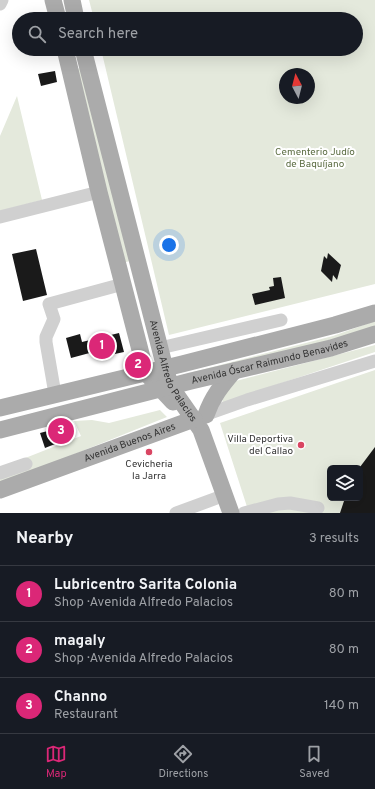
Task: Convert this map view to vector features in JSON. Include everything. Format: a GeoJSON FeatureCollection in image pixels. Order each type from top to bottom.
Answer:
{"type":"FeatureCollection","features":[{"type":"Feature","properties":{"kind":"main road"},"geometry":{"type":"LineString","coordinates":[[54,0],[57,12]]}},
{"type":"Feature","properties":{"kind":"main road"},"geometry":{"type":"LineString","coordinates":[[72,0],[75,12]]}},
{"type":"Feature","properties":{"kind":"main road","name":"Avenida Alfredo Palacios"},"geometry":{"type":"LineString","coordinates":[[67,56],[99,192],[146,373],[167,388],[200,417],[201,430],[231,513]]}},
{"type":"Feature","properties":{"kind":"main road","name":"Avenida Alfredo Palacios"},"geometry":{"type":"LineString","coordinates":[[86,56],[165,368],[167,388]]}},
{"type":"Feature","properties":{"kind":"main road"},"geometry":{"type":"LineString","coordinates":[[122,280],[141,272]]}},
{"type":"Feature","properties":{"kind":"main road","name":"Avenida Óscar Raimundo Benavides"},"geometry":{"type":"LineString","coordinates":[[0,408],[146,373],[327,327],[375,313]]}},
{"type":"Feature","properties":{"kind":"main road","name":"Avenida Óscar Raimundo Benavides"},"geometry":{"type":"LineString","coordinates":[[0,430],[331,348],[375,334]]}},
{"type":"Feature","properties":{"kind":"main road"},"geometry":{"type":"LineString","coordinates":[[200,417],[217,391],[234,371]]}},
{"type":"Feature","properties":{"kind":"main road","name":"Avenida Buenos Aires"},"geometry":{"type":"LineString","coordinates":[[0,490],[200,417]]}},
{"type":"Feature","properties":{"kind":"street"},"geometry":{"type":"LineString","coordinates":[[0,4],[2,0]]}},
{"type":"Feature","properties":{"kind":"street"},"geometry":{"type":"LineString","coordinates":[[0,217],[99,192]]}},
{"type":"Feature","properties":{"kind":"street"},"geometry":{"type":"LineString","coordinates":[[55,394],[46,342],[46,337],[54,319],[49,304],[122,280]]}},
{"type":"Feature","properties":{"kind":"street"},"geometry":{"type":"LineString","coordinates":[[160,348],[281,320]]}},
{"type":"Feature","properties":{"kind":"street","name":"Avenida Buenos Aires"},"geometry":{"type":"LineString","coordinates":[[200,417],[247,400],[375,361]]}},
{"type":"Feature","properties":{"kind":"street"},"geometry":{"type":"LineString","coordinates":[[0,473],[26,464]]}},
{"type":"Feature","properties":{"kind":"street"},"geometry":{"type":"LineString","coordinates":[[176,513],[225,495]]}},
{"type":"Feature","properties":{"kind":"street"},"geometry":{"type":"LineString","coordinates":[[244,513],[278,504],[290,503],[318,508]]}},
{"type":"Feature","properties":{"kind":"green space","name":"Cementerio Judío de Baquíjano"},"geometry":{"type":"Polygon","coordinates":[[[89,0],[375,0],[375,284],[169,335],[103,56],[363,56],[363,12],[92,12],[89,0]]]}},
{"type":"Feature","properties":{"kind":"green space"},"geometry":{"type":"Polygon","coordinates":[[[84,67],[133,260],[123,263],[77,69],[84,67]]]}},
{"type":"Feature","properties":{"kind":"green space"},"geometry":{"type":"Polygon","coordinates":[[[17,96],[42,200],[0,211],[0,136],[17,96]]]}},
{"type":"Feature","properties":{"kind":"green space"},"geometry":{"type":"Polygon","coordinates":[[[375,321],[375,327],[340,339],[193,376],[193,372],[333,336],[375,321]]]}},
{"type":"Feature","properties":{"kind":"green space"},"geometry":{"type":"Polygon","coordinates":[[[375,345],[375,352],[222,403],[224,396],[232,382],[375,345]]]}},
{"type":"Feature","properties":{"kind":"green space","name":"Villa Deportiva del Callao"},"geometry":{"type":"Polygon","coordinates":[[[375,370],[375,513],[249,513],[220,423],[375,370]]]}},
{"type":"Feature","properties":{"kind":"green space"},"geometry":{"type":"Polygon","coordinates":[[[160,410],[167,417],[0,484],[0,468],[81,436],[74,421],[92,420],[109,423],[160,410]]]}},
{"type":"Feature","properties":{"kind":"building"},"geometry":{"type":"Polygon","coordinates":[[[55,71],[57,82],[41,86],[38,74],[55,71]]]}},
{"type":"Feature","properties":{"kind":"building"},"geometry":{"type":"Polygon","coordinates":[[[36,249],[47,295],[23,301],[12,254],[36,249]]]}},
{"type":"Feature","properties":{"kind":"building"},"geometry":{"type":"Polygon","coordinates":[[[328,253],[341,265],[337,280],[333,275],[332,282],[321,271],[324,256],[327,259],[328,253]]]}},
{"type":"Feature","properties":{"kind":"building"},"geometry":{"type":"Polygon","coordinates":[[[281,277],[285,298],[255,305],[252,294],[270,290],[269,287],[274,286],[273,278],[281,277]]]}},
{"type":"Feature","properties":{"kind":"building"},"geometry":{"type":"Polygon","coordinates":[[[119,333],[124,352],[110,355],[109,353],[98,355],[97,351],[71,358],[66,338],[80,334],[82,342],[119,333]]]}},
{"type":"Feature","properties":{"kind":"building"},"geometry":{"type":"Polygon","coordinates":[[[71,425],[75,436],[45,448],[40,433],[71,425]]]}},
{"type":"Feature","properties":{"kind":"building"},"geometry":{"type":"Polygon","coordinates":[[[375,447],[375,513],[340,513],[344,501],[363,501],[363,465],[362,465],[375,447]]]}},
{"type":"Feature","properties":{"kind":"place","name":"Lubricentro Sarita Colonia"},"geometry":{"type":"Point","coordinates":[102,346]}},
{"type":"Feature","properties":{"kind":"place","name":"magaly"},"geometry":{"type":"Point","coordinates":[138,365]}},
{"type":"Feature","properties":{"kind":"place","name":"Channo"},"geometry":{"type":"Point","coordinates":[61,431]}},
{"type":"Feature","properties":{"kind":"place","name":"Villa Deportiva del Callao"},"geometry":{"type":"Point","coordinates":[301,445]}},
{"type":"Feature","properties":{"kind":"place","name":"Cevicheria la Jarra"},"geometry":{"type":"Point","coordinates":[149,452]}}]}
